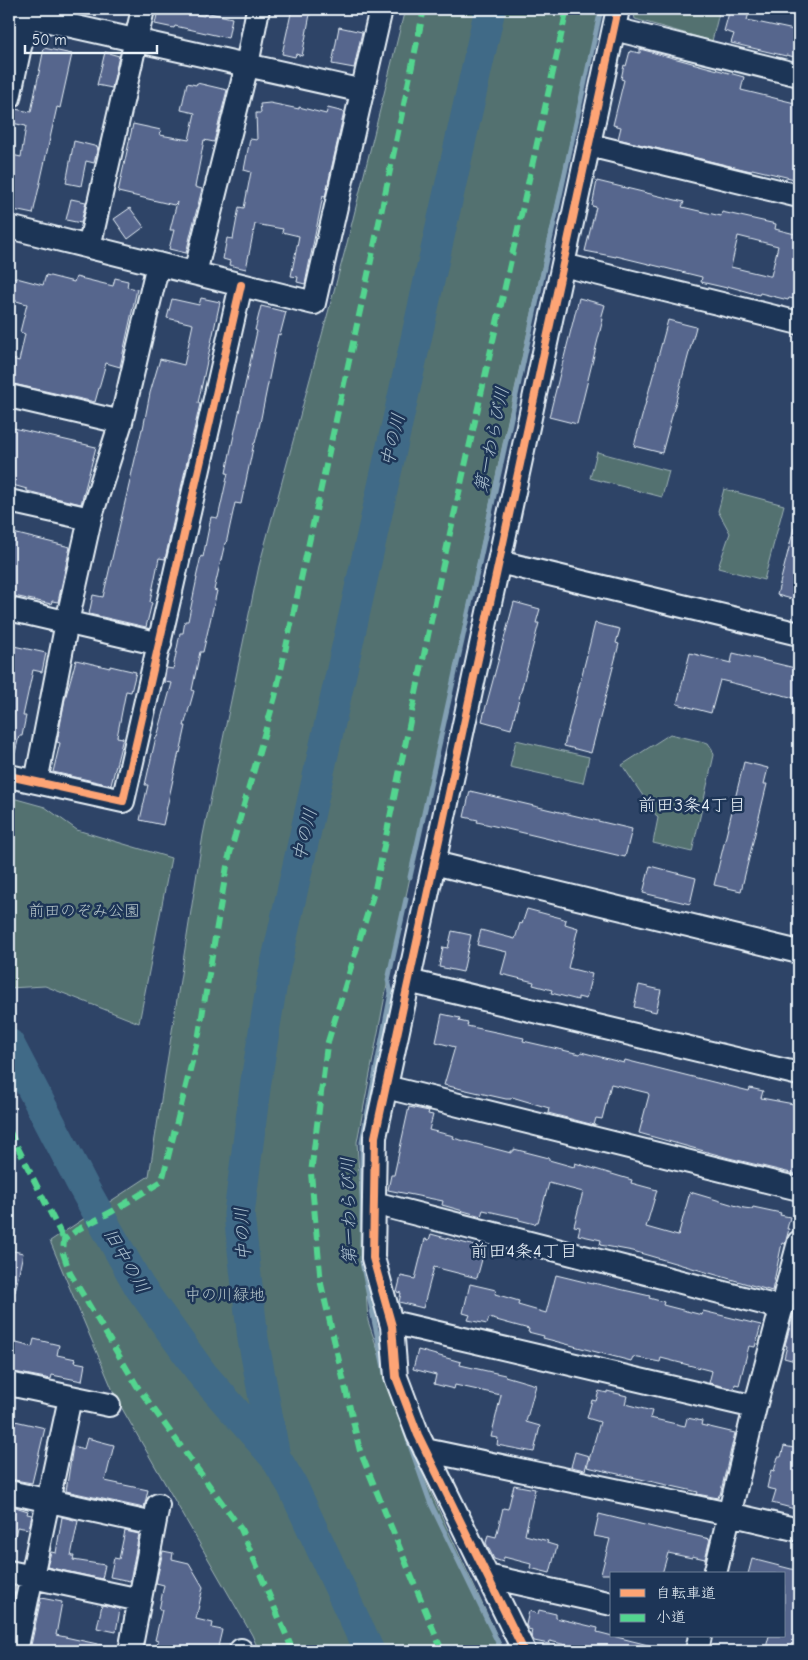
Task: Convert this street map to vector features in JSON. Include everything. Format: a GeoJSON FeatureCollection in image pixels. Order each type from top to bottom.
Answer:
{"type":"FeatureCollection","features":[{"type":"Feature","properties":{"kind":"street"},"geometry":{"type":"LineString","coordinates":[[89,247],[143,9]]}},
{"type":"Feature","properties":{"kind":"street"},"geometry":{"type":"LineString","coordinates":[[195,273],[247,65],[258,9]]}},
{"type":"Feature","properties":{"kind":"street"},"geometry":{"type":"LineString","coordinates":[[9,227],[314,303],[381,9]]}},
{"type":"Feature","properties":{"kind":"street"},"geometry":{"type":"LineString","coordinates":[[9,98],[21,12],[362,91]]}},
{"type":"Feature","properties":{"kind":"street"},"geometry":{"type":"LineString","coordinates":[[524,1651],[425,1450],[396,1377],[391,1322],[372,1258],[375,1137],[616,19],[799,75]]}},
{"type":"Feature","properties":{"kind":"street"},"geometry":{"type":"LineString","coordinates":[[589,145],[799,196]]}},
{"type":"Feature","properties":{"kind":"street"},"geometry":{"type":"LineString","coordinates":[[36,782],[67,622],[90,519],[121,422],[158,264]]}},
{"type":"Feature","properties":{"kind":"street"},"geometry":{"type":"LineString","coordinates":[[563,265],[799,323]]}},
{"type":"Feature","properties":{"kind":"street"},"geometry":{"type":"LineString","coordinates":[[9,776],[123,802],[241,285]]}},
{"type":"Feature","properties":{"kind":"street"},"geometry":{"type":"LineString","coordinates":[[9,396],[121,422]]}},
{"type":"Feature","properties":{"kind":"street"},"geometry":{"type":"LineString","coordinates":[[9,501],[90,519]]}},
{"type":"Feature","properties":{"kind":"street"},"geometry":{"type":"LineString","coordinates":[[499,562],[799,634]]}},
{"type":"Feature","properties":{"kind":"street"},"geometry":{"type":"LineString","coordinates":[[9,609],[160,644]]}},
{"type":"Feature","properties":{"kind":"street"},"geometry":{"type":"LineString","coordinates":[[434,863],[799,952]]}},
{"type":"Feature","properties":{"kind":"street"},"geometry":{"type":"LineString","coordinates":[[408,981],[799,1074]]}},
{"type":"Feature","properties":{"kind":"street"},"geometry":{"type":"LineString","coordinates":[[386,1087],[799,1188]]}},
{"type":"Feature","properties":{"kind":"street"},"geometry":{"type":"LineString","coordinates":[[374,1203],[782,1308]]}},
{"type":"Feature","properties":{"kind":"street"},"geometry":{"type":"LineString","coordinates":[[715,1572],[755,1407],[799,1242]]}},
{"type":"Feature","properties":{"kind":"street"},"geometry":{"type":"LineString","coordinates":[[391,1322],[755,1407]]}},
{"type":"Feature","properties":{"kind":"street"},"geometry":{"type":"LineString","coordinates":[[9,1384],[109,1406]]}},
{"type":"Feature","properties":{"kind":"street"},"geometry":{"type":"LineString","coordinates":[[16,1651],[70,1398]]}},
{"type":"Feature","properties":{"kind":"street"},"geometry":{"type":"LineString","coordinates":[[425,1450],[799,1530]]}},
{"type":"Feature","properties":{"kind":"street"},"geometry":{"type":"LineString","coordinates":[[9,1492],[48,1500],[156,1514],[130,1651]]}},
{"type":"Feature","properties":{"kind":"street"},"geometry":{"type":"LineString","coordinates":[[9,1572],[140,1600]]}},
{"type":"Feature","properties":{"kind":"street"},"geometry":{"type":"LineString","coordinates":[[487,1576],[610,1604]]}},
{"type":"Feature","properties":{"kind":"street"},"geometry":{"type":"LineString","coordinates":[[697,1651],[700,1638]]}},
{"type":"Feature","properties":{"kind":"green space","name":"中の川緑地"},"geometry":{"type":"Polygon","coordinates":[[[405,9],[600,9],[509,416],[388,980],[357,1142],[368,1321],[413,1454],[504,1651],[259,1651],[252,1635],[116,1398],[50,1241],[149,1176],[203,835],[259,566],[347,243],[405,9]]]}},
{"type":"Feature","properties":{"kind":"green space"},"geometry":{"type":"Polygon","coordinates":[[[633,9],[720,9],[712,41],[635,19],[633,9]]]}},
{"type":"Feature","properties":{"kind":"green space"},"geometry":{"type":"Polygon","coordinates":[[[597,452],[669,471],[662,497],[590,478],[597,452]]]}},
{"type":"Feature","properties":{"kind":"green space"},"geometry":{"type":"Polygon","coordinates":[[[724,489],[784,505],[764,580],[718,568],[730,533],[718,511],[724,489]]]}},
{"type":"Feature","properties":{"kind":"green space"},"geometry":{"type":"Polygon","coordinates":[[[670,734],[708,743],[714,755],[692,852],[653,843],[658,818],[622,765],[670,734]]]}},
{"type":"Feature","properties":{"kind":"green space"},"geometry":{"type":"Polygon","coordinates":[[[516,740],[589,757],[583,783],[510,767],[516,740]]]}},
{"type":"Feature","properties":{"kind":"green space","name":"前田のぞみ公園"},"geometry":{"type":"Polygon","coordinates":[[[9,797],[45,807],[77,830],[171,858],[139,1023],[45,986],[9,988],[9,797]]]}},
{"type":"Feature","properties":{"kind":"building"},"geometry":{"type":"Polygon","coordinates":[[[164,9],[204,16],[205,12],[232,18],[228,38],[175,26],[174,28],[155,24],[158,10],[163,11],[164,9]]]}},
{"type":"Feature","properties":{"kind":"building"},"geometry":{"type":"Polygon","coordinates":[[[292,9],[311,9],[302,56],[296,54],[295,57],[282,54],[292,9]]]}},
{"type":"Feature","properties":{"kind":"building"},"geometry":{"type":"Polygon","coordinates":[[[730,9],[750,9],[747,20],[799,31],[799,58],[731,43],[734,34],[724,31],[730,9]]]}},
{"type":"Feature","properties":{"kind":"building"},"geometry":{"type":"Polygon","coordinates":[[[339,27],[362,32],[354,68],[332,64],[339,27]]]}},
{"type":"Feature","properties":{"kind":"building"},"geometry":{"type":"Polygon","coordinates":[[[44,48],[72,54],[60,108],[57,107],[33,214],[9,209],[9,169],[12,155],[21,157],[26,126],[12,123],[15,109],[31,112],[44,48]]]}},
{"type":"Feature","properties":{"kind":"building"},"geometry":{"type":"Polygon","coordinates":[[[640,49],[744,77],[741,90],[799,104],[799,180],[752,169],[751,171],[618,139],[621,127],[613,125],[624,80],[621,79],[624,65],[626,66],[630,51],[640,53],[640,49]]]}},
{"type":"Feature","properties":{"kind":"building"},"geometry":{"type":"Polygon","coordinates":[[[105,52],[119,56],[112,88],[97,85],[105,52]]]}},
{"type":"Feature","properties":{"kind":"building"},"geometry":{"type":"Polygon","coordinates":[[[187,83],[196,85],[197,83],[227,90],[214,142],[204,140],[195,187],[202,189],[186,253],[169,249],[174,230],[170,230],[177,202],[174,205],[118,192],[133,124],[161,130],[160,135],[189,140],[195,113],[181,110],[187,83]]]}},
{"type":"Feature","properties":{"kind":"building"},"geometry":{"type":"Polygon","coordinates":[[[270,103],[299,109],[299,107],[326,114],[328,108],[344,112],[325,197],[323,196],[305,284],[297,282],[298,277],[291,276],[299,236],[282,232],[283,229],[255,224],[246,269],[229,265],[230,261],[223,259],[227,238],[233,239],[239,207],[244,208],[251,172],[244,170],[250,139],[257,140],[256,113],[261,113],[260,104],[270,103]]]}},
{"type":"Feature","properties":{"kind":"building"},"geometry":{"type":"Polygon","coordinates":[[[74,141],[98,147],[94,163],[86,161],[81,186],[66,183],[74,141]]]}},
{"type":"Feature","properties":{"kind":"building"},"geometry":{"type":"Polygon","coordinates":[[[597,181],[684,202],[682,207],[721,216],[722,212],[776,224],[775,229],[799,235],[799,300],[789,298],[788,300],[760,293],[759,295],[727,286],[727,288],[701,282],[702,277],[616,256],[585,251],[596,207],[592,206],[597,181]],[[738,236],[731,267],[771,276],[778,246],[738,236]]]}},
{"type":"Feature","properties":{"kind":"building"},"geometry":{"type":"Polygon","coordinates":[[[71,199],[86,202],[81,223],[66,220],[71,199]]]}},
{"type":"Feature","properties":{"kind":"building"},"geometry":{"type":"Polygon","coordinates":[[[130,208],[144,227],[128,239],[114,219],[130,208]]]}},
{"type":"Feature","properties":{"kind":"building"},"geometry":{"type":"Polygon","coordinates":[[[46,275],[74,282],[76,277],[113,286],[115,278],[128,281],[127,287],[137,289],[120,367],[106,363],[95,402],[9,383],[9,358],[19,361],[25,334],[20,332],[27,304],[9,299],[9,276],[43,285],[46,275]]]}},
{"type":"Feature","properties":{"kind":"building"},"geometry":{"type":"Polygon","coordinates":[[[201,298],[220,302],[198,403],[200,404],[165,559],[159,558],[146,627],[89,614],[93,595],[103,597],[150,393],[160,359],[184,365],[193,324],[167,318],[172,299],[199,305],[201,298]]]}},
{"type":"Feature","properties":{"kind":"building"},"geometry":{"type":"Polygon","coordinates":[[[579,298],[605,305],[577,424],[549,417],[579,298]]]}},
{"type":"Feature","properties":{"kind":"building"},"geometry":{"type":"Polygon","coordinates":[[[261,306],[286,312],[280,335],[278,334],[241,504],[235,503],[225,543],[214,590],[217,591],[203,652],[200,652],[192,690],[194,691],[184,726],[186,726],[163,825],[140,820],[148,785],[145,785],[156,737],[172,683],[164,682],[166,670],[167,668],[173,669],[180,633],[183,633],[185,621],[188,621],[211,517],[218,518],[261,306]]]}},
{"type":"Feature","properties":{"kind":"building"},"geometry":{"type":"Polygon","coordinates":[[[668,320],[696,327],[662,453],[634,446],[668,320]]]}},
{"type":"Feature","properties":{"kind":"building"},"geometry":{"type":"Polygon","coordinates":[[[9,427],[96,447],[81,504],[27,491],[27,489],[9,484],[9,427]]]}},
{"type":"Feature","properties":{"kind":"building"},"geometry":{"type":"Polygon","coordinates":[[[794,528],[799,529],[799,601],[777,595],[794,528]]]}},
{"type":"Feature","properties":{"kind":"building"},"geometry":{"type":"Polygon","coordinates":[[[9,532],[70,547],[58,602],[52,601],[51,604],[14,596],[15,593],[9,591],[9,532]]]}},
{"type":"Feature","properties":{"kind":"building"},"geometry":{"type":"Polygon","coordinates":[[[514,602],[540,609],[536,623],[539,623],[511,729],[482,721],[514,602]]]}},
{"type":"Feature","properties":{"kind":"building"},"geometry":{"type":"Polygon","coordinates":[[[595,623],[620,629],[616,643],[619,644],[591,753],[564,746],[595,623]]]}},
{"type":"Feature","properties":{"kind":"building"},"geometry":{"type":"Polygon","coordinates":[[[9,645],[46,653],[42,672],[33,670],[23,716],[26,716],[22,736],[19,736],[15,753],[9,752],[9,645]]]}},
{"type":"Feature","properties":{"kind":"building"},"geometry":{"type":"Polygon","coordinates":[[[690,653],[731,663],[733,653],[799,669],[799,699],[720,680],[711,713],[677,704],[690,653]]]}},
{"type":"Feature","properties":{"kind":"building"},"geometry":{"type":"Polygon","coordinates":[[[76,660],[136,672],[131,692],[126,691],[117,737],[123,738],[111,785],[53,772],[60,743],[57,742],[65,699],[76,660]]]}},
{"type":"Feature","properties":{"kind":"building"},"geometry":{"type":"Polygon","coordinates":[[[744,762],[768,768],[764,784],[767,784],[741,891],[714,885],[744,762]]]}},
{"type":"Feature","properties":{"kind":"building"},"geometry":{"type":"Polygon","coordinates":[[[470,791],[632,829],[625,857],[477,822],[478,820],[464,817],[470,791]]]}},
{"type":"Feature","properties":{"kind":"building"},"geometry":{"type":"Polygon","coordinates":[[[650,866],[696,878],[690,904],[643,893],[650,866]]]}},
{"type":"Feature","properties":{"kind":"building"},"geometry":{"type":"Polygon","coordinates":[[[527,909],[561,918],[566,920],[565,924],[578,928],[568,968],[592,974],[586,999],[578,997],[578,1000],[551,993],[552,990],[533,985],[534,982],[501,974],[507,952],[477,945],[481,930],[515,939],[527,909]]]}},
{"type":"Feature","properties":{"kind":"building"},"geometry":{"type":"Polygon","coordinates":[[[452,931],[471,935],[463,972],[439,967],[443,947],[448,948],[452,931]]]}},
{"type":"Feature","properties":{"kind":"building"},"geometry":{"type":"Polygon","coordinates":[[[639,985],[661,990],[656,1012],[634,1007],[639,985]]]}},
{"type":"Feature","properties":{"kind":"building"},"geometry":{"type":"Polygon","coordinates":[[[442,1014],[460,1018],[459,1021],[468,1023],[467,1026],[524,1038],[523,1041],[580,1054],[581,1052],[624,1063],[625,1060],[749,1091],[750,1088],[763,1091],[761,1098],[799,1105],[799,1175],[639,1133],[648,1093],[611,1084],[602,1119],[596,1118],[594,1125],[548,1113],[549,1108],[512,1097],[511,1099],[506,1099],[444,1085],[455,1047],[436,1042],[442,1014]]]}},
{"type":"Feature","properties":{"kind":"building"},"geometry":{"type":"Polygon","coordinates":[[[409,1107],[429,1111],[428,1114],[433,1115],[429,1130],[511,1153],[514,1149],[574,1167],[575,1163],[632,1180],[631,1183],[657,1190],[646,1227],[678,1236],[690,1192],[744,1208],[752,1209],[753,1207],[781,1213],[780,1215],[790,1217],[787,1229],[789,1229],[785,1244],[782,1243],[772,1291],[633,1251],[600,1245],[601,1240],[578,1235],[580,1227],[574,1226],[583,1192],[549,1183],[538,1222],[535,1224],[519,1220],[519,1218],[483,1210],[481,1216],[442,1205],[443,1201],[388,1190],[391,1175],[394,1175],[409,1107]]]}},
{"type":"Feature","properties":{"kind":"building"},"geometry":{"type":"Polygon","coordinates":[[[431,1234],[475,1246],[474,1250],[484,1252],[477,1278],[434,1267],[423,1308],[399,1302],[401,1293],[397,1292],[401,1276],[415,1279],[425,1239],[429,1240],[431,1234]]]}},
{"type":"Feature","properties":{"kind":"building"},"geometry":{"type":"Polygon","coordinates":[[[9,1250],[23,1253],[15,1292],[9,1291],[9,1250]]]}},
{"type":"Feature","properties":{"kind":"building"},"geometry":{"type":"Polygon","coordinates":[[[556,1275],[650,1296],[649,1298],[664,1302],[663,1305],[702,1315],[703,1311],[761,1325],[755,1347],[749,1346],[739,1385],[735,1384],[734,1389],[709,1383],[712,1371],[661,1358],[660,1362],[633,1357],[631,1361],[543,1338],[544,1336],[528,1332],[529,1329],[489,1318],[487,1324],[468,1320],[470,1315],[463,1313],[470,1284],[496,1290],[495,1294],[519,1301],[518,1305],[546,1313],[556,1275]]]}},
{"type":"Feature","properties":{"kind":"building"},"geometry":{"type":"Polygon","coordinates":[[[796,1305],[799,1305],[799,1362],[784,1358],[787,1346],[785,1345],[796,1305]]]}},
{"type":"Feature","properties":{"kind":"building"},"geometry":{"type":"Polygon","coordinates":[[[34,1339],[59,1345],[57,1355],[76,1359],[75,1362],[85,1364],[82,1381],[52,1375],[51,1379],[9,1371],[9,1341],[32,1347],[34,1339]]]}},
{"type":"Feature","properties":{"kind":"building"},"geometry":{"type":"Polygon","coordinates":[[[418,1350],[461,1362],[460,1365],[505,1375],[536,1385],[526,1422],[540,1426],[534,1452],[497,1445],[498,1438],[491,1437],[501,1395],[455,1385],[454,1389],[434,1384],[436,1375],[413,1369],[418,1350]]]}},
{"type":"Feature","properties":{"kind":"building"},"geometry":{"type":"Polygon","coordinates":[[[599,1391],[627,1396],[625,1404],[652,1411],[650,1418],[685,1426],[687,1418],[702,1421],[701,1425],[735,1433],[718,1498],[587,1467],[600,1422],[587,1418],[592,1400],[596,1401],[599,1391]]]}},
{"type":"Feature","properties":{"kind":"building"},"geometry":{"type":"Polygon","coordinates":[[[11,1420],[45,1428],[32,1483],[9,1479],[9,1431],[11,1420]]]}},
{"type":"Feature","properties":{"kind":"building"},"geometry":{"type":"Polygon","coordinates":[[[87,1438],[114,1445],[105,1481],[148,1490],[144,1508],[66,1491],[73,1446],[84,1449],[87,1438]]]}},
{"type":"Feature","properties":{"kind":"building"},"geometry":{"type":"Polygon","coordinates":[[[784,1446],[799,1449],[799,1510],[772,1503],[776,1490],[767,1488],[771,1470],[774,1471],[784,1446]]]}},
{"type":"Feature","properties":{"kind":"building"},"geometry":{"type":"Polygon","coordinates":[[[575,1452],[589,1456],[585,1470],[571,1467],[575,1452]]]}},
{"type":"Feature","properties":{"kind":"building"},"geometry":{"type":"Polygon","coordinates":[[[514,1485],[535,1489],[525,1535],[548,1541],[547,1543],[557,1546],[550,1573],[530,1568],[531,1564],[504,1557],[503,1562],[494,1559],[486,1543],[488,1535],[496,1537],[503,1508],[508,1509],[514,1485]]]}},
{"type":"Feature","properties":{"kind":"building"},"geometry":{"type":"Polygon","coordinates":[[[9,1505],[28,1511],[27,1514],[32,1515],[29,1529],[17,1527],[15,1537],[9,1536],[9,1505]]]}},
{"type":"Feature","properties":{"kind":"building"},"geometry":{"type":"Polygon","coordinates":[[[599,1514],[710,1539],[705,1559],[668,1553],[663,1572],[610,1572],[610,1574],[601,1574],[610,1539],[594,1536],[599,1514]]]}},
{"type":"Feature","properties":{"kind":"building"},"geometry":{"type":"Polygon","coordinates":[[[62,1517],[78,1521],[71,1556],[74,1556],[73,1560],[105,1565],[102,1579],[47,1567],[51,1552],[56,1553],[62,1517]]]}},
{"type":"Feature","properties":{"kind":"building"},"geometry":{"type":"Polygon","coordinates":[[[125,1531],[139,1534],[130,1581],[110,1577],[114,1558],[119,1559],[125,1531]]]}},
{"type":"Feature","properties":{"kind":"building"},"geometry":{"type":"Polygon","coordinates":[[[163,1551],[173,1553],[172,1559],[189,1563],[203,1587],[196,1619],[213,1623],[212,1628],[222,1630],[217,1651],[186,1651],[157,1645],[158,1641],[155,1640],[162,1610],[159,1610],[164,1585],[156,1583],[163,1551]]]}},
{"type":"Feature","properties":{"kind":"building"},"geometry":{"type":"Polygon","coordinates":[[[752,1559],[799,1571],[799,1651],[765,1651],[768,1638],[786,1638],[786,1572],[749,1572],[752,1559]]]}},
{"type":"Feature","properties":{"kind":"building"},"geometry":{"type":"Polygon","coordinates":[[[9,1592],[15,1593],[9,1622],[9,1592]]]}},
{"type":"Feature","properties":{"kind":"building"},"geometry":{"type":"Polygon","coordinates":[[[41,1598],[62,1602],[56,1635],[102,1645],[101,1651],[30,1650],[41,1598]]]}},
{"type":"Feature","properties":{"kind":"building"},"geometry":{"type":"Polygon","coordinates":[[[102,1605],[120,1609],[116,1632],[97,1628],[102,1605]]]}},
{"type":"Feature","properties":{"kind":"building"},"geometry":{"type":"Polygon","coordinates":[[[539,1610],[556,1614],[556,1618],[598,1628],[597,1632],[610,1635],[610,1638],[621,1638],[652,1646],[652,1651],[590,1651],[550,1641],[549,1644],[534,1641],[531,1635],[532,1630],[528,1629],[526,1625],[529,1611],[538,1614],[539,1610]]]}},
{"type":"Feature","properties":{"kind":"waterway","name":"中の川"},"geometry":{"type":"LineString","coordinates":[[369,1651],[292,1485],[275,1457],[253,1339],[239,1214],[256,1081],[273,977],[490,9]]}},
{"type":"Feature","properties":{"kind":"waterway","name":"第一わらび川"},"geometry":{"type":"LineString","coordinates":[[410,877],[601,9]]}},
{"type":"Feature","properties":{"kind":"waterway","name":"第一わらび川"},"geometry":{"type":"LineString","coordinates":[[385,1373],[362,1262],[362,1141],[391,993],[388,980],[406,899]]}},
{"type":"Feature","properties":{"kind":"waterway","name":"旧中の川"},"geometry":{"type":"LineString","coordinates":[[9,1044],[84,1188],[139,1286],[203,1375],[274,1456]]}},
{"type":"Feature","properties":{"kind":"waterway","name":"第一わらび川"},"geometry":{"type":"LineString","coordinates":[[405,1431],[430,1502],[502,1651]]}},
{"type":"Feature","properties":{"kind":"marked path"},"geometry":{"type":"LineString","coordinates":[[293,1651],[241,1529],[137,1386],[70,1273],[63,1253],[64,1240],[77,1230],[113,1211],[162,1181],[199,1034],[228,860],[275,697],[424,9]]}},
{"type":"Feature","properties":{"kind":"marked path"},"geometry":{"type":"LineString","coordinates":[[442,1651],[360,1451],[321,1284],[311,1173],[327,1045],[375,889],[440,578],[567,9]]}},
{"type":"Feature","properties":{"kind":"marked path"},"geometry":{"type":"LineString","coordinates":[[9,1130],[64,1240]]}},
{"type":"Feature","properties":{"kind":"cycle path"},"geometry":{"type":"LineString","coordinates":[[524,1651],[418,1435],[396,1377],[392,1326],[373,1258],[375,1137],[618,9]]}},
{"type":"Feature","properties":{"kind":"cycle path"},"geometry":{"type":"LineString","coordinates":[[9,776],[123,801],[241,285]]}},
{"type":"Feature","properties":{"kind":"district","name":"前田3条4丁目"},"geometry":{"type":"Point","coordinates":[692,805]}},
{"type":"Feature","properties":{"kind":"district","name":"前田4条4丁目"},"geometry":{"type":"Point","coordinates":[524,1251]}}]}
